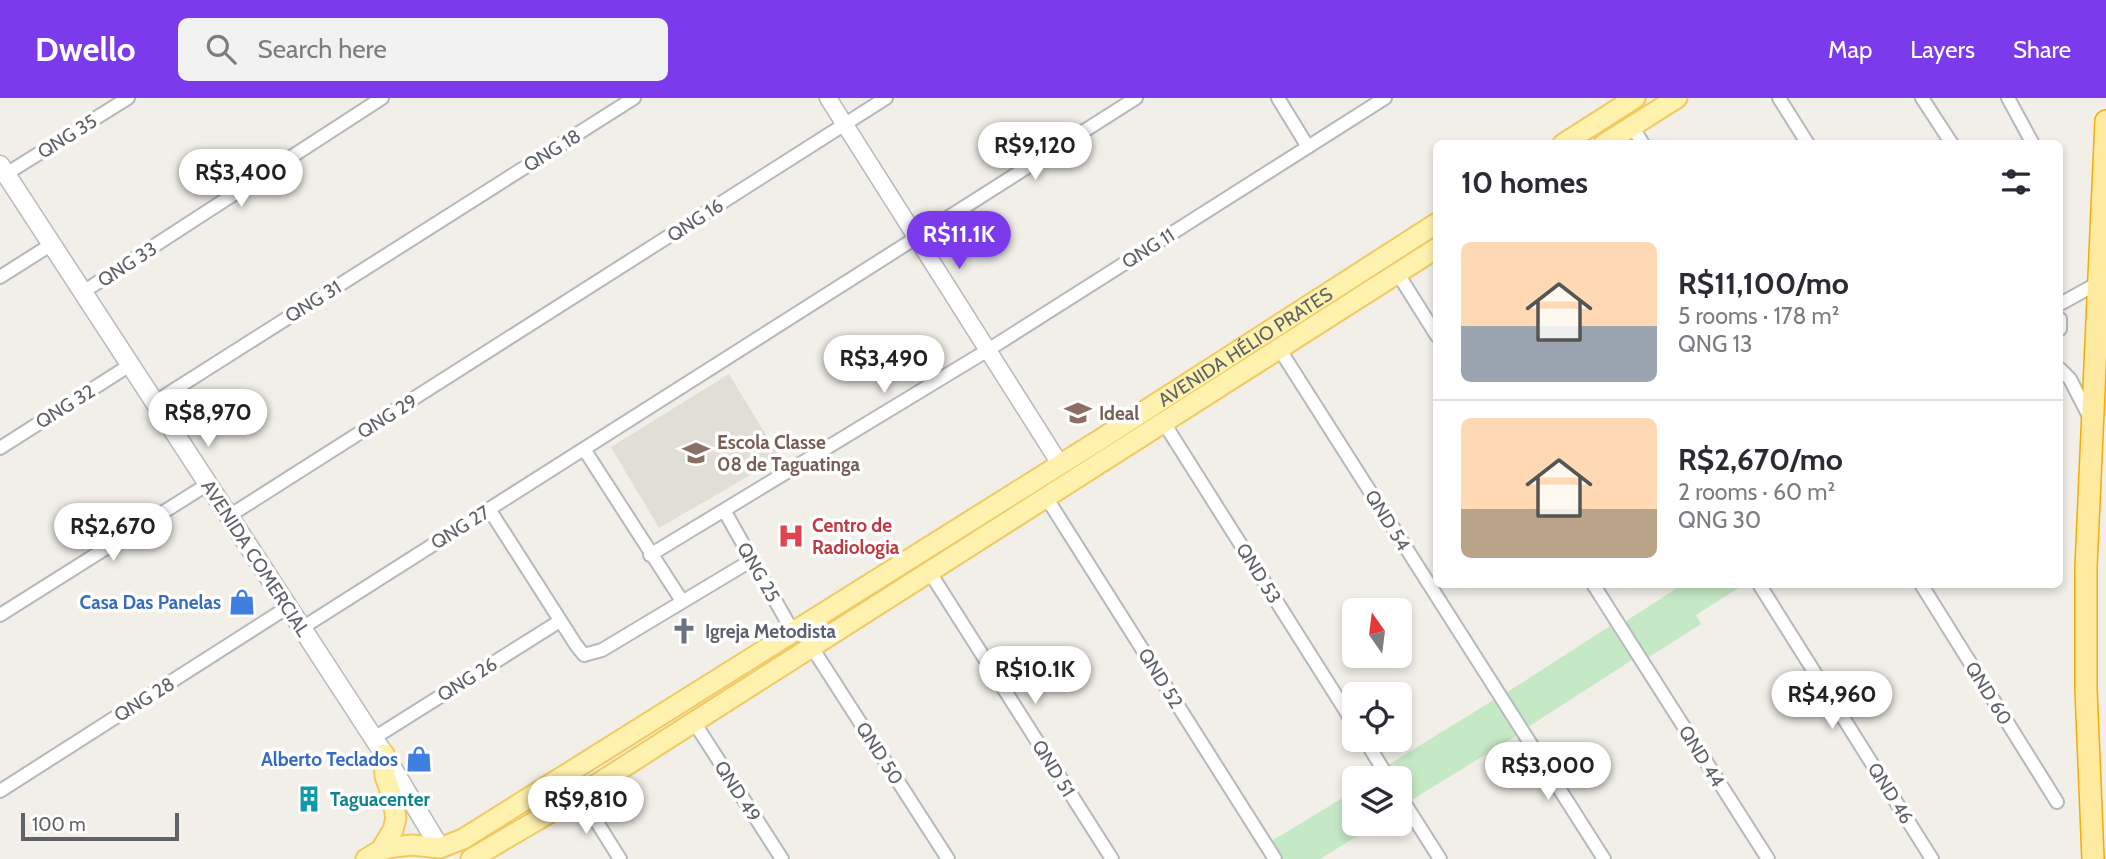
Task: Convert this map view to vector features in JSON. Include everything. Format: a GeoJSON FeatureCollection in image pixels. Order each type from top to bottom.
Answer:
{"type":"FeatureCollection","features":[{"type":"Feature","properties":{"kind":"highway"},"geometry":{"type":"LineString","coordinates":[[2093,859],[2086,689],[2086,567],[2106,121]]}},
{"type":"Feature","properties":{"kind":"highway"},"geometry":{"type":"LineString","coordinates":[[2086,689],[2094,674],[2106,667]]}},
{"type":"Feature","properties":{"kind":"main road"},"geometry":{"type":"LineString","coordinates":[[1569,140],[1635,98]]}},
{"type":"Feature","properties":{"kind":"main road"},"geometry":{"type":"LineString","coordinates":[[1610,140],[1677,98]]}},
{"type":"Feature","properties":{"kind":"main road","name":"AVENIDA COMERCIAL"},"geometry":{"type":"LineString","coordinates":[[3,169],[379,746],[436,854]]}},
{"type":"Feature","properties":{"kind":"main road","name":"AVENIDA HÉLIO PRATES"},"geometry":{"type":"LineString","coordinates":[[373,854],[412,845],[436,854],[463,839],[1101,439],[1433,226]]}},
{"type":"Feature","properties":{"kind":"main road","name":"AVENIDA HÉLIO PRATES"},"geometry":{"type":"LineString","coordinates":[[471,859],[580,795],[1433,251]]}},
{"type":"Feature","properties":{"kind":"main road"},"geometry":{"type":"LineString","coordinates":[[1046,498],[1044,490],[1048,483],[1100,447],[1103,442],[1101,439]]}},
{"type":"Feature","properties":{"kind":"main road"},"geometry":{"type":"LineString","coordinates":[[752,685],[743,680],[745,672],[780,649],[793,632]]}},
{"type":"Feature","properties":{"kind":"main road"},"geometry":{"type":"LineString","coordinates":[[373,854],[393,830],[396,818],[379,746]]}},
{"type":"Feature","properties":{"kind":"street","name":"QNG 35"},"geometry":{"type":"LineString","coordinates":[[3,169],[128,98]]}},
{"type":"Feature","properties":{"kind":"street","name":"QNG 33"},"geometry":{"type":"LineString","coordinates":[[83,292],[382,98]]}},
{"type":"Feature","properties":{"kind":"street","name":"QNG 18"},"geometry":{"type":"LineString","coordinates":[[471,201],[634,98]]}},
{"type":"Feature","properties":{"kind":"street"},"geometry":{"type":"LineString","coordinates":[[828,98],[1059,464]]}},
{"type":"Feature","properties":{"kind":"street","name":"QNG 16"},"geometry":{"type":"LineString","coordinates":[[545,316],[886,98]]}},
{"type":"Feature","properties":{"kind":"street","name":"QNG 27"},"geometry":{"type":"LineString","coordinates":[[302,628],[1136,98]]}},
{"type":"Feature","properties":{"kind":"street"},"geometry":{"type":"LineString","coordinates":[[1278,98],[1308,146]]}},
{"type":"Feature","properties":{"kind":"street","name":"QNG 11"},"geometry":{"type":"LineString","coordinates":[[650,555],[988,350],[1385,98]]}},
{"type":"Feature","properties":{"kind":"street"},"geometry":{"type":"LineString","coordinates":[[1779,98],[1805,140]]}},
{"type":"Feature","properties":{"kind":"street"},"geometry":{"type":"LineString","coordinates":[[1922,98],[1949,140]]}},
{"type":"Feature","properties":{"kind":"street"},"geometry":{"type":"LineString","coordinates":[[2008,98],[2031,140]]}},
{"type":"Feature","properties":{"kind":"street"},"geometry":{"type":"LineString","coordinates":[[1632,126],[1641,140]]}},
{"type":"Feature","properties":{"kind":"street","name":"QNG 31"},"geometry":{"type":"LineString","coordinates":[[155,402],[471,201]]}},
{"type":"Feature","properties":{"kind":"street"},"geometry":{"type":"LineString","coordinates":[[0,277],[52,244]]}},
{"type":"Feature","properties":{"kind":"street"},"geometry":{"type":"LineString","coordinates":[[1398,274],[1433,329]]}},
{"type":"Feature","properties":{"kind":"street"},"geometry":{"type":"LineString","coordinates":[[2063,302],[2100,282]]}},
{"type":"Feature","properties":{"kind":"street","name":"QNG 29"},"geometry":{"type":"LineString","coordinates":[[229,516],[545,316]]}},
{"type":"Feature","properties":{"kind":"street","name":"QND 54"},"geometry":{"type":"LineString","coordinates":[[1280,349],[1604,859]]}},
{"type":"Feature","properties":{"kind":"street","name":"QNG 32"},"geometry":{"type":"LineString","coordinates":[[0,447],[131,365]]}},
{"type":"Feature","properties":{"kind":"street"},"geometry":{"type":"LineString","coordinates":[[2063,373],[2075,388],[2093,425]]}},
{"type":"Feature","properties":{"kind":"street","name":"QND 53"},"geometry":{"type":"LineString","coordinates":[[1164,423],[1342,705]]}},
{"type":"Feature","properties":{"kind":"street"},"geometry":{"type":"LineString","coordinates":[[584,449],[682,601]]}},
{"type":"Feature","properties":{"kind":"street"},"geometry":{"type":"LineString","coordinates":[[0,615],[208,484]]}},
{"type":"Feature","properties":{"kind":"street","name":"QND 52"},"geometry":{"type":"LineString","coordinates":[[1046,498],[1275,859]]}},
{"type":"Feature","properties":{"kind":"street"},"geometry":{"type":"LineString","coordinates":[[489,509],[580,652],[587,656],[602,650],[752,560]]}},
{"type":"Feature","properties":{"kind":"street","name":"QNG 25"},"geometry":{"type":"LineString","coordinates":[[724,512],[793,632]]}},
{"type":"Feature","properties":{"kind":"street","name":"QND 51"},"geometry":{"type":"LineString","coordinates":[[929,571],[1112,859]]}},
{"type":"Feature","properties":{"kind":"street","name":"QND 44"},"geometry":{"type":"LineString","coordinates":[[1596,588],[1768,859]]}},
{"type":"Feature","properties":{"kind":"street","name":"QND 46"},"geometry":{"type":"LineString","coordinates":[[1762,588],[1932,859]]}},
{"type":"Feature","properties":{"kind":"street","name":"QND 60"},"geometry":{"type":"LineString","coordinates":[[1923,588],[2057,802]]}},
{"type":"Feature","properties":{"kind":"street","name":"QNG 28"},"geometry":{"type":"LineString","coordinates":[[0,791],[288,607]]}},
{"type":"Feature","properties":{"kind":"street","name":"QNG 26"},"geometry":{"type":"LineString","coordinates":[[379,746],[560,621]]}},
{"type":"Feature","properties":{"kind":"street","name":"QND 50"},"geometry":{"type":"LineString","coordinates":[[811,646],[948,859]]}},
{"type":"Feature","properties":{"kind":"street","name":"QND 49"},"geometry":{"type":"LineString","coordinates":[[694,722],[782,859]]}},
{"type":"Feature","properties":{"kind":"street"},"geometry":{"type":"LineString","coordinates":[[580,795],[620,859]]}},
{"type":"Feature","properties":{"kind":"street"},"geometry":{"type":"LineString","coordinates":[[1412,815],[1440,859]]}},
{"type":"Feature","properties":{"kind":"shaded area","name":"Escola Classe 08 de Taguatinga"},"geometry":{"type":"Polygon","coordinates":[[[729,374],[780,458],[659,528],[611,447],[729,374]]]}},
{"type":"Feature","properties":{"kind":"green space"},"geometry":{"type":"Polygon","coordinates":[[[1677,588],[1738,588],[1696,615],[1701,624],[1646,659],[1623,623],[1677,588]]]}},
{"type":"Feature","properties":{"kind":"green space"},"geometry":{"type":"Polygon","coordinates":[[[1610,626],[1632,660],[1528,727],[1506,693],[1610,626]]]}},
{"type":"Feature","properties":{"kind":"green space"},"geometry":{"type":"Polygon","coordinates":[[[1497,698],[1519,734],[1412,800],[1412,766],[1388,765],[1497,698]]]}},
{"type":"Feature","properties":{"kind":"green space"},"geometry":{"type":"Polygon","coordinates":[[[1342,798],[1342,836],[1357,836],[1320,859],[1280,859],[1270,842],[1342,798]]]}},
{"type":"Feature","properties":{"kind":"place","name":"Ideal"},"geometry":{"type":"Point","coordinates":[1078,413]}},
{"type":"Feature","properties":{"kind":"place","name":"Escola Classe 08 de Taguatinga"},"geometry":{"type":"Point","coordinates":[696,453]}},
{"type":"Feature","properties":{"kind":"place","name":"Centro de Radiologia"},"geometry":{"type":"Point","coordinates":[791,536]}},
{"type":"Feature","properties":{"kind":"place","name":"Casa Das Panelas"},"geometry":{"type":"Point","coordinates":[242,602]}},
{"type":"Feature","properties":{"kind":"place","name":"Igreja Metodista"},"geometry":{"type":"Point","coordinates":[684,631]}},
{"type":"Feature","properties":{"kind":"place","name":"Alberto Teclados"},"geometry":{"type":"Point","coordinates":[419,759]}},
{"type":"Feature","properties":{"kind":"place","name":"Taguacenter"},"geometry":{"type":"Point","coordinates":[309,799]}}]}
